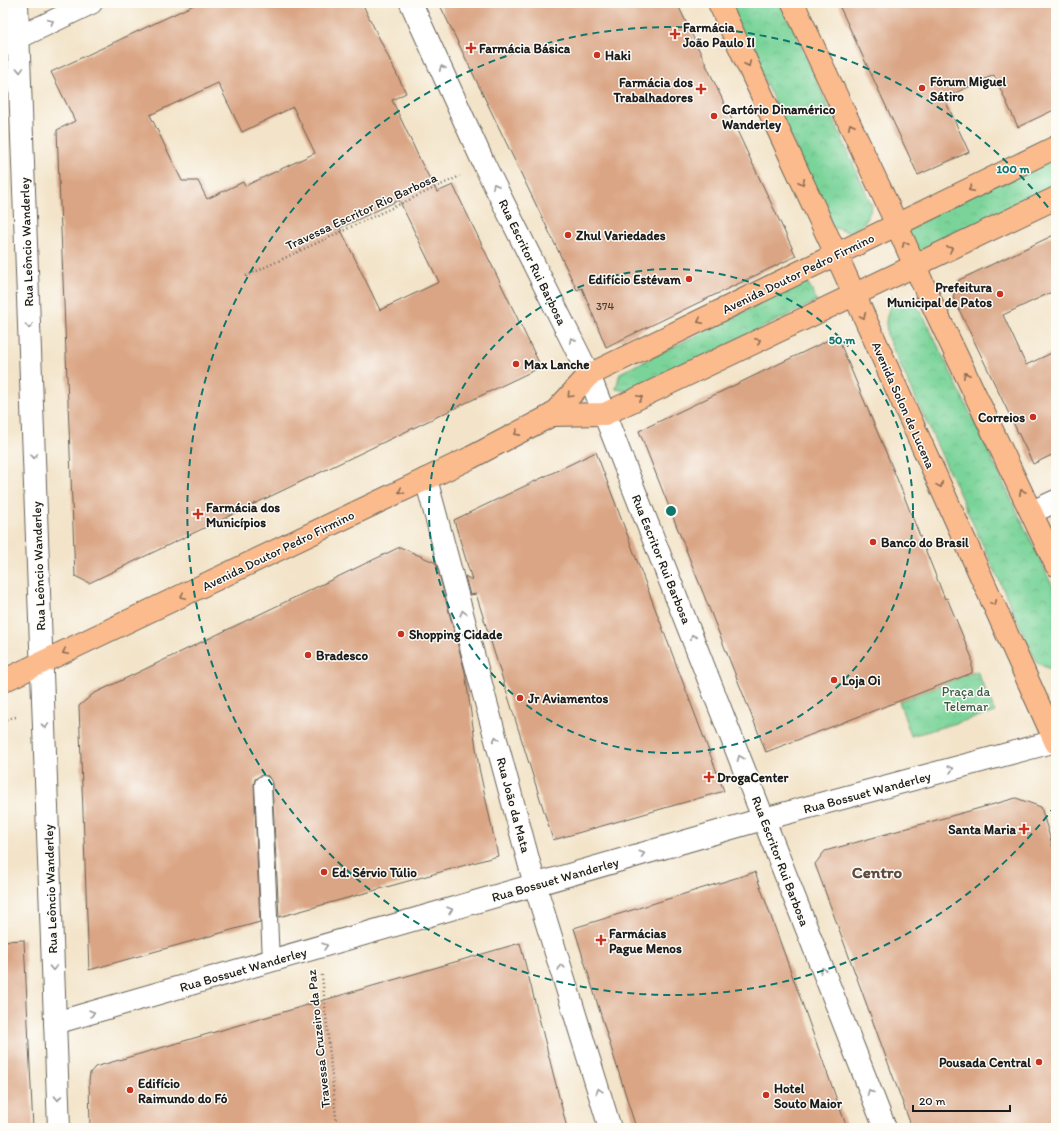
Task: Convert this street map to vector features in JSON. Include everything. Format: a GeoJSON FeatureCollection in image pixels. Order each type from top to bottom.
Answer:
{"type":"FeatureCollection","features":[{"type":"Feature","properties":{"kind":"main road","name":"Avenida Solon de Lucena"},"geometry":{"type":"LineString","coordinates":[[719,3],[836,254],[1056,741]]}},
{"type":"Feature","properties":{"kind":"main road"},"geometry":{"type":"LineString","coordinates":[[793,3],[1056,565]]}},
{"type":"Feature","properties":{"kind":"main road","name":"Avenida Doutor Pedro Firmino"},"geometry":{"type":"LineString","coordinates":[[3,681],[426,479],[552,415],[589,375],[1056,147]]}},
{"type":"Feature","properties":{"kind":"main road","name":"Avenida Doutor Pedro Firmino"},"geometry":{"type":"LineString","coordinates":[[552,415],[605,414],[1056,198]]}},
{"type":"Feature","properties":{"kind":"street","name":"Rua Leôncio Wanderley"},"geometry":{"type":"LineString","coordinates":[[17,3],[11,41],[42,663],[59,1128]]}},
{"type":"Feature","properties":{"kind":"street"},"geometry":{"type":"LineString","coordinates":[[11,41],[91,3]]}},
{"type":"Feature","properties":{"kind":"street","name":"Rua Escritor Rui Barbosa"},"geometry":{"type":"LineString","coordinates":[[411,3],[484,164],[589,375],[885,1128]]}},
{"type":"Feature","properties":{"kind":"street","name":"Rua João da Mata"},"geometry":{"type":"LineString","coordinates":[[426,479],[535,885],[610,1128]]}},
{"type":"Feature","properties":{"kind":"street"},"geometry":{"type":"LineString","coordinates":[[1032,512],[1056,500]]}},
{"type":"Feature","properties":{"kind":"street","name":"Rua Bossuet Wanderley"},"geometry":{"type":"LineString","coordinates":[[55,1023],[764,819],[1056,741]]}},
{"type":"Feature","properties":{"kind":"lane"},"geometry":{"type":"LineString","coordinates":[[263,784],[271,961]]}},
{"type":"Feature","properties":{"kind":"path","name":"Travessa Escritor Rio Barbosa"},"geometry":{"type":"LineString","coordinates":[[246,276],[484,164]]}},
{"type":"Feature","properties":{"kind":"path","name":"Travessa Cruzeiro da Paz"},"geometry":{"type":"LineString","coordinates":[[319,947],[337,1128]]}},
{"type":"Feature","properties":{"kind":"green space"},"geometry":{"type":"Polygon","coordinates":[[[729,3],[782,3],[872,206],[865,222],[851,233],[832,227],[729,3]]]}},
{"type":"Feature","properties":{"kind":"green space"},"geometry":{"type":"Polygon","coordinates":[[[1056,147],[1056,198],[915,266],[897,224],[1056,147]]]}},
{"type":"Feature","properties":{"kind":"green space"},"geometry":{"type":"Polygon","coordinates":[[[807,281],[817,301],[631,392],[616,389],[620,373],[807,281]]]}},
{"type":"Feature","properties":{"kind":"green space"},"geometry":{"type":"Polygon","coordinates":[[[892,296],[915,304],[926,321],[1056,593],[1056,672],[1037,663],[887,336],[886,321],[892,296]]]}},
{"type":"Feature","properties":{"kind":"green space","name":"Praça da Telemar"},"geometry":{"type":"Polygon","coordinates":[[[977,671],[995,712],[911,736],[899,701],[977,671]]]}},
{"type":"Feature","properties":{"kind":"building"},"geometry":{"type":"Polygon","coordinates":[[[198,3],[362,3],[406,93],[392,100],[422,164],[437,192],[453,185],[541,367],[89,583],[75,576],[57,130],[75,121],[51,72],[198,3]],[[218,83],[150,115],[182,181],[198,181],[207,199],[243,182],[245,186],[315,153],[293,107],[242,132],[218,83]],[[399,200],[340,228],[380,310],[439,282],[399,200]]]}},
{"type":"Feature","properties":{"kind":"building"},"geometry":{"type":"Polygon","coordinates":[[[439,3],[677,3],[796,256],[606,347],[582,288],[577,290],[439,3]]]}},
{"type":"Feature","properties":{"kind":"building","name":"Fórum Miguel Sátiro"},"geometry":{"type":"Polygon","coordinates":[[[838,3],[1056,3],[1056,109],[1018,127],[994,75],[944,98],[969,152],[918,175],[838,3]]]}},
{"type":"Feature","properties":{"kind":"building"},"geometry":{"type":"Polygon","coordinates":[[[1056,234],[1056,290],[1003,315],[1026,365],[1056,351],[1056,453],[1033,464],[953,297],[959,280],[1056,234]]]}},
{"type":"Feature","properties":{"kind":"building"},"geometry":{"type":"Polygon","coordinates":[[[837,336],[898,481],[945,599],[947,598],[972,658],[972,673],[766,752],[639,431],[837,336]]]}},
{"type":"Feature","properties":{"kind":"building"},"geometry":{"type":"Polygon","coordinates":[[[596,452],[724,791],[553,840],[476,594],[470,595],[465,576],[472,580],[454,520],[596,452]]]}},
{"type":"Feature","properties":{"kind":"building"},"geometry":{"type":"Polygon","coordinates":[[[400,547],[436,563],[465,672],[479,768],[498,856],[279,917],[272,784],[268,776],[262,775],[255,779],[254,784],[260,922],[89,970],[79,706],[93,694],[400,547]]]}},
{"type":"Feature","properties":{"kind":"building"},"geometry":{"type":"Polygon","coordinates":[[[1016,798],[1041,807],[1056,858],[1056,1128],[912,1128],[815,864],[825,851],[1016,798]]]}},
{"type":"Feature","properties":{"kind":"building"},"geometry":{"type":"Polygon","coordinates":[[[755,872],[847,1128],[636,1128],[574,928],[755,872]]]}},
{"type":"Feature","properties":{"kind":"building"},"geometry":{"type":"Polygon","coordinates":[[[24,940],[33,1128],[3,1128],[3,941],[24,940]]]}},
{"type":"Feature","properties":{"kind":"building"},"geometry":{"type":"Polygon","coordinates":[[[520,943],[567,1128],[90,1128],[89,1081],[90,1073],[95,1067],[520,943]]]}},
{"type":"Feature","properties":{"kind":"place","name":"Farmácia João Paulo II"},"geometry":{"type":"Point","coordinates":[675,34]}},
{"type":"Feature","properties":{"kind":"place","name":"Farmácia Básica"},"geometry":{"type":"Point","coordinates":[471,48]}},
{"type":"Feature","properties":{"kind":"place","name":"Haki"},"geometry":{"type":"Point","coordinates":[597,55]}},
{"type":"Feature","properties":{"kind":"place","name":"Fórum Miguel Sátiro"},"geometry":{"type":"Point","coordinates":[922,88]}},
{"type":"Feature","properties":{"kind":"place","name":"Farmácia dos Trabalhadores"},"geometry":{"type":"Point","coordinates":[701,89]}},
{"type":"Feature","properties":{"kind":"place","name":"Cartório Dinamérico Wanderley"},"geometry":{"type":"Point","coordinates":[714,116]}},
{"type":"Feature","properties":{"kind":"place","name":"Zhul Variedades"},"geometry":{"type":"Point","coordinates":[568,235]}},
{"type":"Feature","properties":{"kind":"place","name":"Edifício Estévam"},"geometry":{"type":"Point","coordinates":[689,279]}},
{"type":"Feature","properties":{"kind":"place","name":"Prefeitura Municipal de Patos"},"geometry":{"type":"Point","coordinates":[1000,294]}},
{"type":"Feature","properties":{"kind":"place","name":"Max Lanche"},"geometry":{"type":"Point","coordinates":[516,364]}},
{"type":"Feature","properties":{"kind":"place","name":"Correios"},"geometry":{"type":"Point","coordinates":[1033,417]}},
{"type":"Feature","properties":{"kind":"place","name":"Farmácia dos Municípios"},"geometry":{"type":"Point","coordinates":[198,514]}},
{"type":"Feature","properties":{"kind":"place","name":"Banco do Brasil"},"geometry":{"type":"Point","coordinates":[873,542]}},
{"type":"Feature","properties":{"kind":"place","name":"Shopping Cidade"},"geometry":{"type":"Point","coordinates":[401,634]}},
{"type":"Feature","properties":{"kind":"place","name":"Bradesco"},"geometry":{"type":"Point","coordinates":[308,655]}},
{"type":"Feature","properties":{"kind":"place","name":"Loja Oi"},"geometry":{"type":"Point","coordinates":[834,680]}},
{"type":"Feature","properties":{"kind":"place","name":"Jr Aviamentos"},"geometry":{"type":"Point","coordinates":[520,698]}},
{"type":"Feature","properties":{"kind":"place","name":"DrogaCenter"},"geometry":{"type":"Point","coordinates":[709,777]}},
{"type":"Feature","properties":{"kind":"place","name":"Santa Maria"},"geometry":{"type":"Point","coordinates":[1024,829]}},
{"type":"Feature","properties":{"kind":"place","name":"Ed. Sérvio Túlio"},"geometry":{"type":"Point","coordinates":[324,872]}},
{"type":"Feature","properties":{"kind":"place","name":"Farmácias Pague Menos"},"geometry":{"type":"Point","coordinates":[601,940]}},
{"type":"Feature","properties":{"kind":"place","name":"Pousada Central"},"geometry":{"type":"Point","coordinates":[1039,1062]}},
{"type":"Feature","properties":{"kind":"place","name":"Edifício Raimundo do Fó"},"geometry":{"type":"Point","coordinates":[130,1090]}},
{"type":"Feature","properties":{"kind":"place","name":"Hotel Souto Maior"},"geometry":{"type":"Point","coordinates":[766,1095]}},
{"type":"Feature","properties":{"kind":"district","name":"Centro"},"geometry":{"type":"Point","coordinates":[877,872]}}]}
